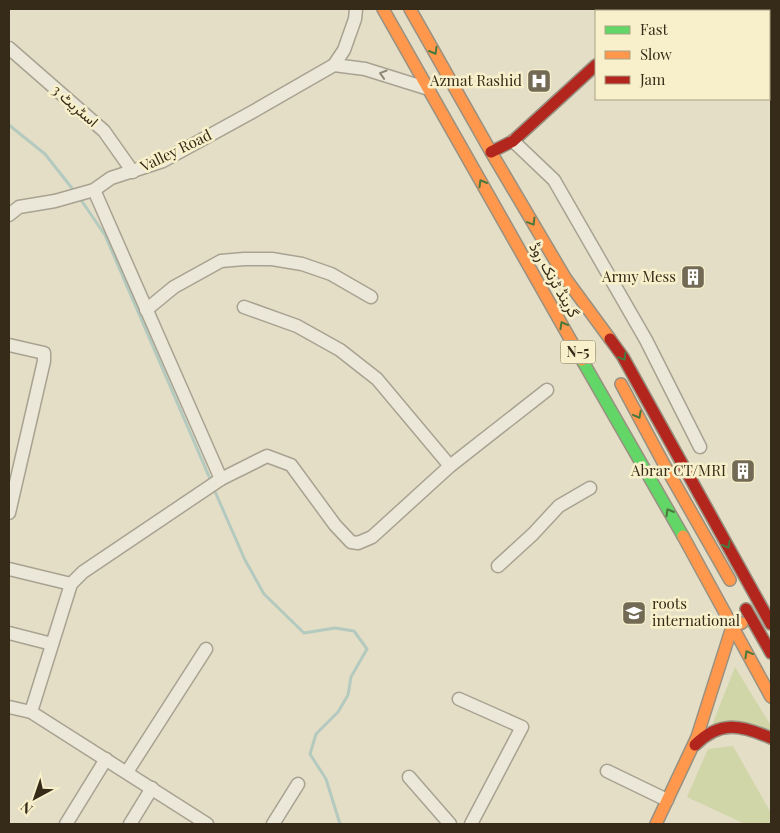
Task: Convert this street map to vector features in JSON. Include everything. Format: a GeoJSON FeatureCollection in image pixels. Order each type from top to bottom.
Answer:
{"type":"FeatureCollection","features":[{"type":"Feature","properties":{"kind":"main road","name":"گرینڈ ٹرنک روڈ"},"geometry":{"type":"LineString","coordinates":[[383,9],[771,696]]}},
{"type":"Feature","properties":{"kind":"main road","name":"گرینڈ ٹرنک روڈ"},"geometry":{"type":"LineString","coordinates":[[410,9],[566,279],[602,347]]}},
{"type":"Feature","properties":{"kind":"main road"},"geometry":{"type":"LineString","coordinates":[[491,152],[512,141],[595,66]]}},
{"type":"Feature","properties":{"kind":"main road","name":"گرینڈ ٹرنک روڈ"},"geometry":{"type":"LineString","coordinates":[[566,279],[623,357],[771,624]]}},
{"type":"Feature","properties":{"kind":"main road","name":"N-5"},"geometry":{"type":"LineString","coordinates":[[616,373],[665,466],[771,653]]}},
{"type":"Feature","properties":{"kind":"main road"},"geometry":{"type":"LineString","coordinates":[[656,824],[697,737],[732,627],[751,618]]}},
{"type":"Feature","properties":{"kind":"main road"},"geometry":{"type":"LineString","coordinates":[[690,751],[711,730],[728,727],[751,729],[771,738]]}},
{"type":"Feature","properties":{"kind":"street"},"geometry":{"type":"LineString","coordinates":[[356,9],[355,19],[344,50],[334,65],[365,69],[429,89]]}},
{"type":"Feature","properties":{"kind":"street","name":"اسٹریٹ 3"},"geometry":{"type":"LineString","coordinates":[[9,48],[104,131],[133,172]]}},
{"type":"Feature","properties":{"kind":"street","name":"Valley Road"},"geometry":{"type":"LineString","coordinates":[[9,215],[19,207],[82,193],[111,178],[163,161],[334,65]]}},
{"type":"Feature","properties":{"kind":"street"},"geometry":{"type":"LineString","coordinates":[[512,141],[554,180],[646,340],[700,447]]}},
{"type":"Feature","properties":{"kind":"street"},"geometry":{"type":"LineString","coordinates":[[82,193],[146,310],[215,483]]}},
{"type":"Feature","properties":{"kind":"street"},"geometry":{"type":"LineString","coordinates":[[146,310],[174,287],[221,261],[244,259],[272,259],[302,264],[331,274],[371,297]]}},
{"type":"Feature","properties":{"kind":"street"},"geometry":{"type":"LineString","coordinates":[[244,307],[297,326],[340,350],[377,379],[450,466]]}},
{"type":"Feature","properties":{"kind":"street"},"geometry":{"type":"LineString","coordinates":[[9,345],[44,353],[44,362],[9,513]]}},
{"type":"Feature","properties":{"kind":"street"},"geometry":{"type":"LineString","coordinates":[[31,712],[71,584],[83,572],[215,483],[267,456],[291,465],[335,525],[351,542],[358,543],[372,537],[450,466],[547,390]]}},
{"type":"Feature","properties":{"kind":"street"},"geometry":{"type":"LineString","coordinates":[[498,566],[533,534],[559,506],[590,488]]}},
{"type":"Feature","properties":{"kind":"street"},"geometry":{"type":"LineString","coordinates":[[9,569],[71,584]]}},
{"type":"Feature","properties":{"kind":"street"},"geometry":{"type":"LineString","coordinates":[[9,633],[52,644]]}},
{"type":"Feature","properties":{"kind":"street"},"geometry":{"type":"LineString","coordinates":[[127,772],[206,649]]}},
{"type":"Feature","properties":{"kind":"street"},"geometry":{"type":"LineString","coordinates":[[459,699],[522,727],[472,824]]}},
{"type":"Feature","properties":{"kind":"street"},"geometry":{"type":"LineString","coordinates":[[9,707],[31,712],[208,824]]}},
{"type":"Feature","properties":{"kind":"street"},"geometry":{"type":"LineString","coordinates":[[66,824],[106,759]]}},
{"type":"Feature","properties":{"kind":"street"},"geometry":{"type":"LineString","coordinates":[[607,771],[667,800]]}},
{"type":"Feature","properties":{"kind":"street"},"geometry":{"type":"LineString","coordinates":[[409,776],[450,824]]}},
{"type":"Feature","properties":{"kind":"street"},"geometry":{"type":"LineString","coordinates":[[273,824],[298,784]]}},
{"type":"Feature","properties":{"kind":"street"},"geometry":{"type":"LineString","coordinates":[[130,824],[152,788]]}},
{"type":"Feature","properties":{"kind":"green space"},"geometry":{"type":"Polygon","coordinates":[[[735,667],[771,726],[771,732],[712,725],[735,667]]]}},
{"type":"Feature","properties":{"kind":"green space"},"geometry":{"type":"Polygon","coordinates":[[[733,746],[771,813],[771,824],[745,824],[687,797],[708,749],[733,746]]]}},
{"type":"Feature","properties":{"kind":"waterway"},"geometry":{"type":"LineString","coordinates":[[9,125],[45,154],[75,192]]}},
{"type":"Feature","properties":{"kind":"waterway"},"geometry":{"type":"LineString","coordinates":[[79,197],[105,235],[211,481]]}},
{"type":"Feature","properties":{"kind":"waterway"},"geometry":{"type":"LineString","coordinates":[[213,487],[245,560],[264,594],[304,633],[335,628],[354,631],[367,649],[351,677],[348,695],[338,712],[316,734],[310,754],[326,779],[340,824]]}},
{"type":"Feature","properties":{"kind":"traffic: fast"},"geometry":{"type":"LineString","coordinates":[[582,360],[683,536]]}},
{"type":"Feature","properties":{"kind":"traffic: slow"},"geometry":{"type":"LineString","coordinates":[[383,9],[582,360]]}},
{"type":"Feature","properties":{"kind":"traffic: slow"},"geometry":{"type":"LineString","coordinates":[[410,9],[566,279],[610,339]]}},
{"type":"Feature","properties":{"kind":"traffic: slow"},"geometry":{"type":"LineString","coordinates":[[621,384],[730,580]]}},
{"type":"Feature","properties":{"kind":"traffic: slow"},"geometry":{"type":"LineString","coordinates":[[683,536],[771,697]]}},
{"type":"Feature","properties":{"kind":"traffic: slow"},"geometry":{"type":"LineString","coordinates":[[656,824],[697,737],[732,627],[742,623]]}},
{"type":"Feature","properties":{"kind":"traffic: jam"},"geometry":{"type":"LineString","coordinates":[[491,152],[513,141],[595,66]]}},
{"type":"Feature","properties":{"kind":"traffic: jam"},"geometry":{"type":"LineString","coordinates":[[610,339],[623,357],[771,624]]}},
{"type":"Feature","properties":{"kind":"traffic: jam"},"geometry":{"type":"LineString","coordinates":[[746,609],[771,653]]}},
{"type":"Feature","properties":{"kind":"traffic: jam"},"geometry":{"type":"LineString","coordinates":[[695,745],[713,732],[731,727],[750,730],[771,738]]}},
{"type":"Feature","properties":{"kind":"place","name":"Azmat Rashid"},"geometry":{"type":"Point","coordinates":[539,81]}},
{"type":"Feature","properties":{"kind":"place","name":"Army Mess"},"geometry":{"type":"Point","coordinates":[693,277]}},
{"type":"Feature","properties":{"kind":"place","name":"Abrar CT/MRI"},"geometry":{"type":"Point","coordinates":[743,471]}},
{"type":"Feature","properties":{"kind":"place","name":"roots international"},"geometry":{"type":"Point","coordinates":[634,613]}}]}
